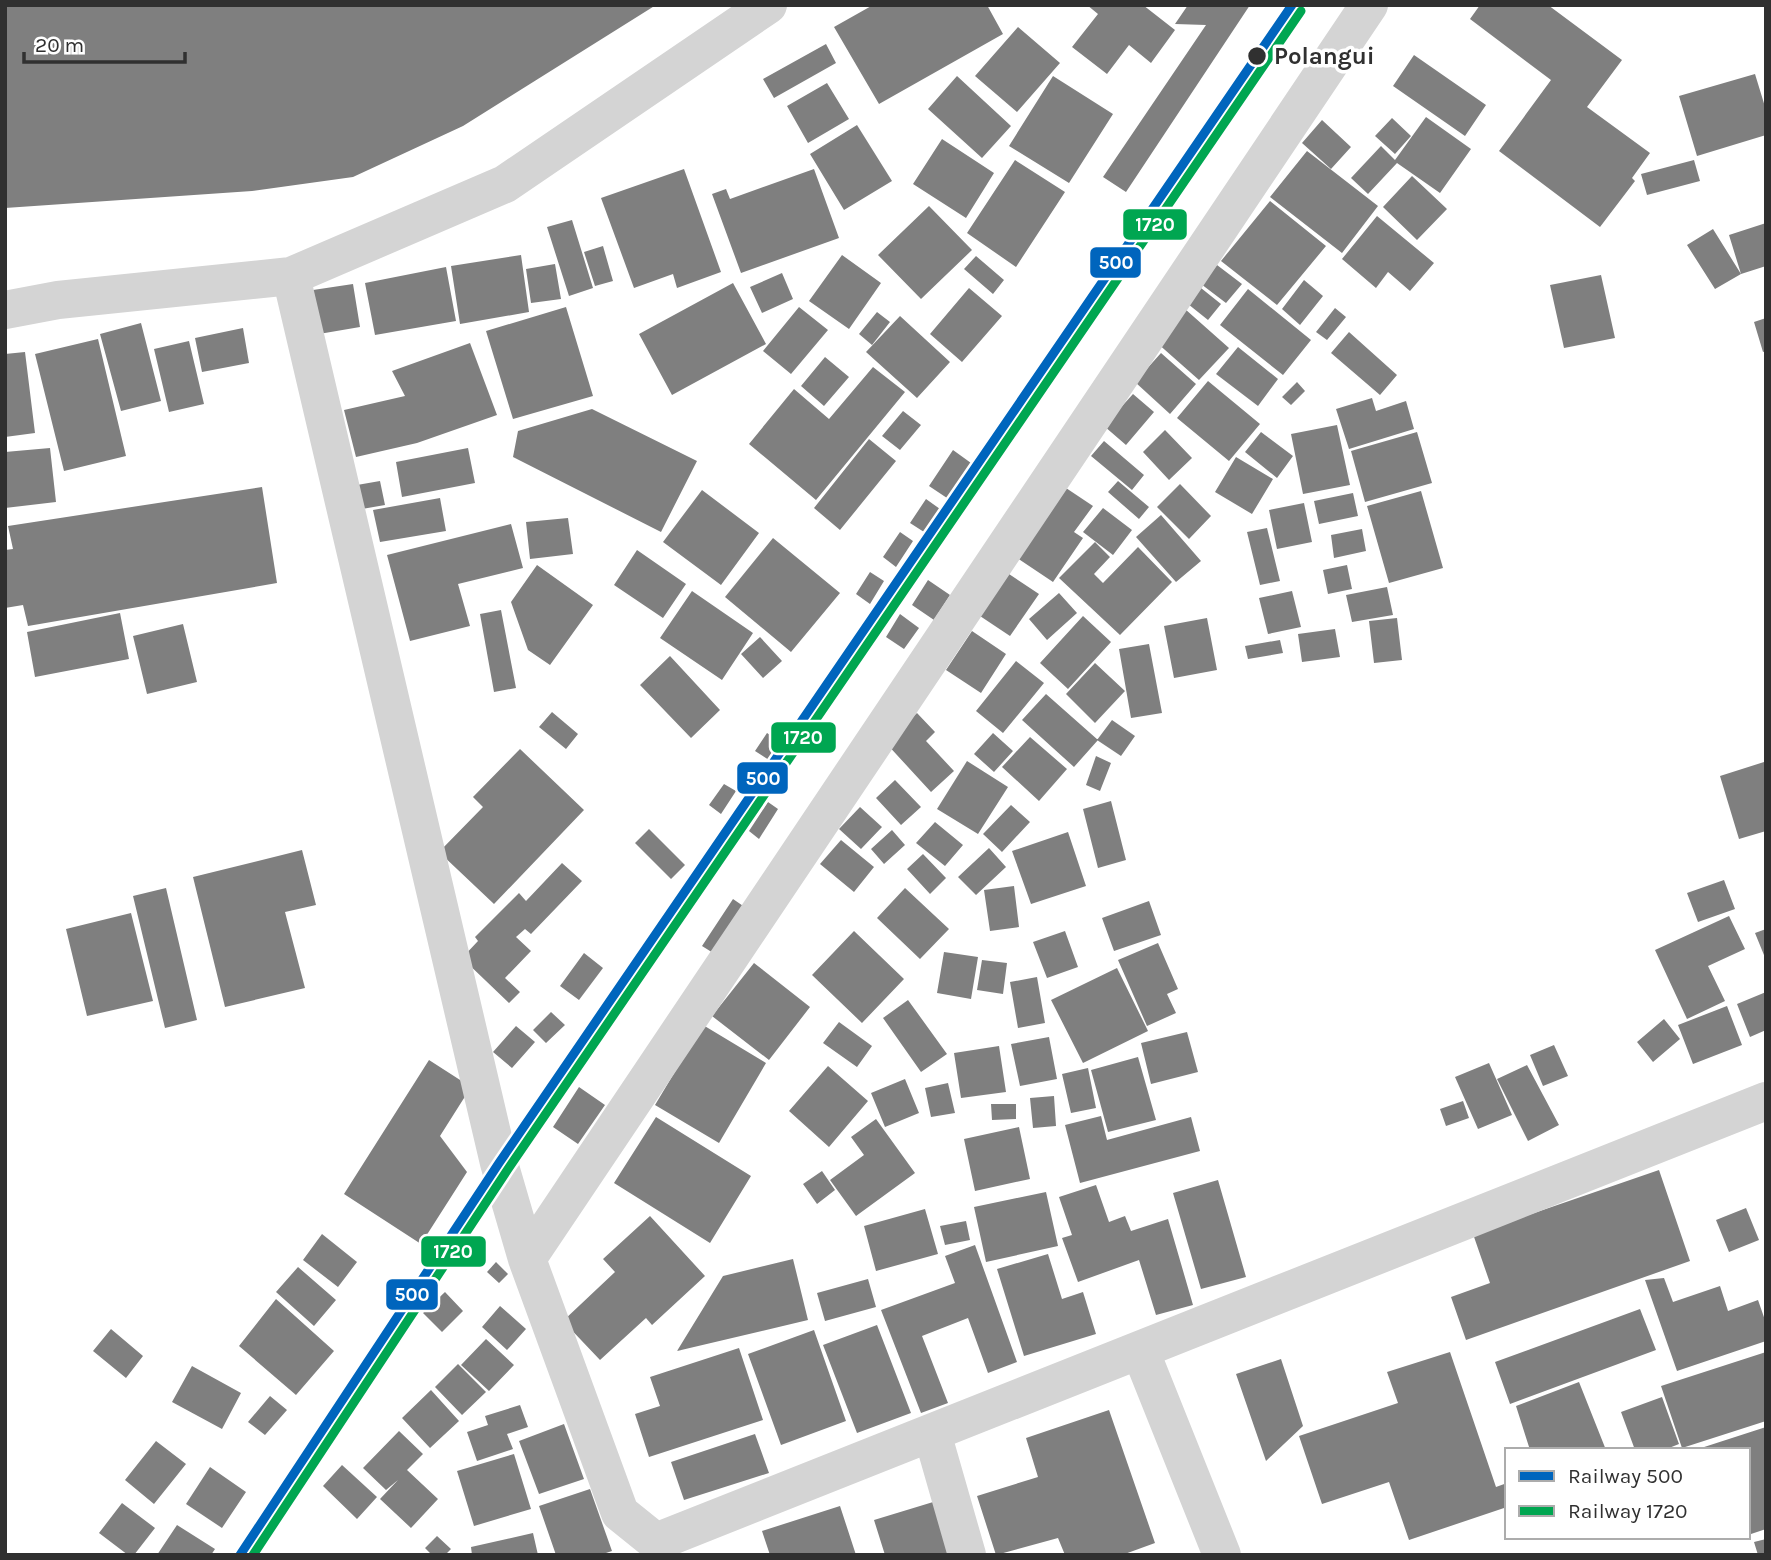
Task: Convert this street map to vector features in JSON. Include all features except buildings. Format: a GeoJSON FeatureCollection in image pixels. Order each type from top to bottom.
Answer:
{"type":"FeatureCollection","features":[{"type":"Feature","properties":{"kind":"street"},"geometry":{"type":"LineString","coordinates":[[5,310],[58,300],[291,276],[505,184],[768,5]]}},
{"type":"Feature","properties":{"kind":"street"},"geometry":{"type":"LineString","coordinates":[[527,1259],[1369,5]]}},
{"type":"Feature","properties":{"kind":"street"},"geometry":{"type":"LineString","coordinates":[[291,276],[499,1163],[527,1259],[620,1513],[656,1542],[1766,1101]]}},
{"type":"Feature","properties":{"kind":"street"},"geometry":{"type":"LineString","coordinates":[[1140,1350],[1222,1555]]}},
{"type":"Feature","properties":{"kind":"street"},"geometry":{"type":"LineString","coordinates":[[932,1433],[967,1555]]}},
{"type":"Feature","properties":{"kind":"rail line","name":"500"},"geometry":{"type":"LineString","coordinates":[[240,1555],[499,1163],[1292,5]]}},
{"type":"Feature","properties":{"kind":"rail line","name":"1720"},"geometry":{"type":"LineString","coordinates":[[253,1555],[508,1169],[1301,11]]}},
{"type":"Feature","properties":{"kind":"place","name":"Polangui"},"geometry":{"type":"Point","coordinates":[1257,56]}}]}
